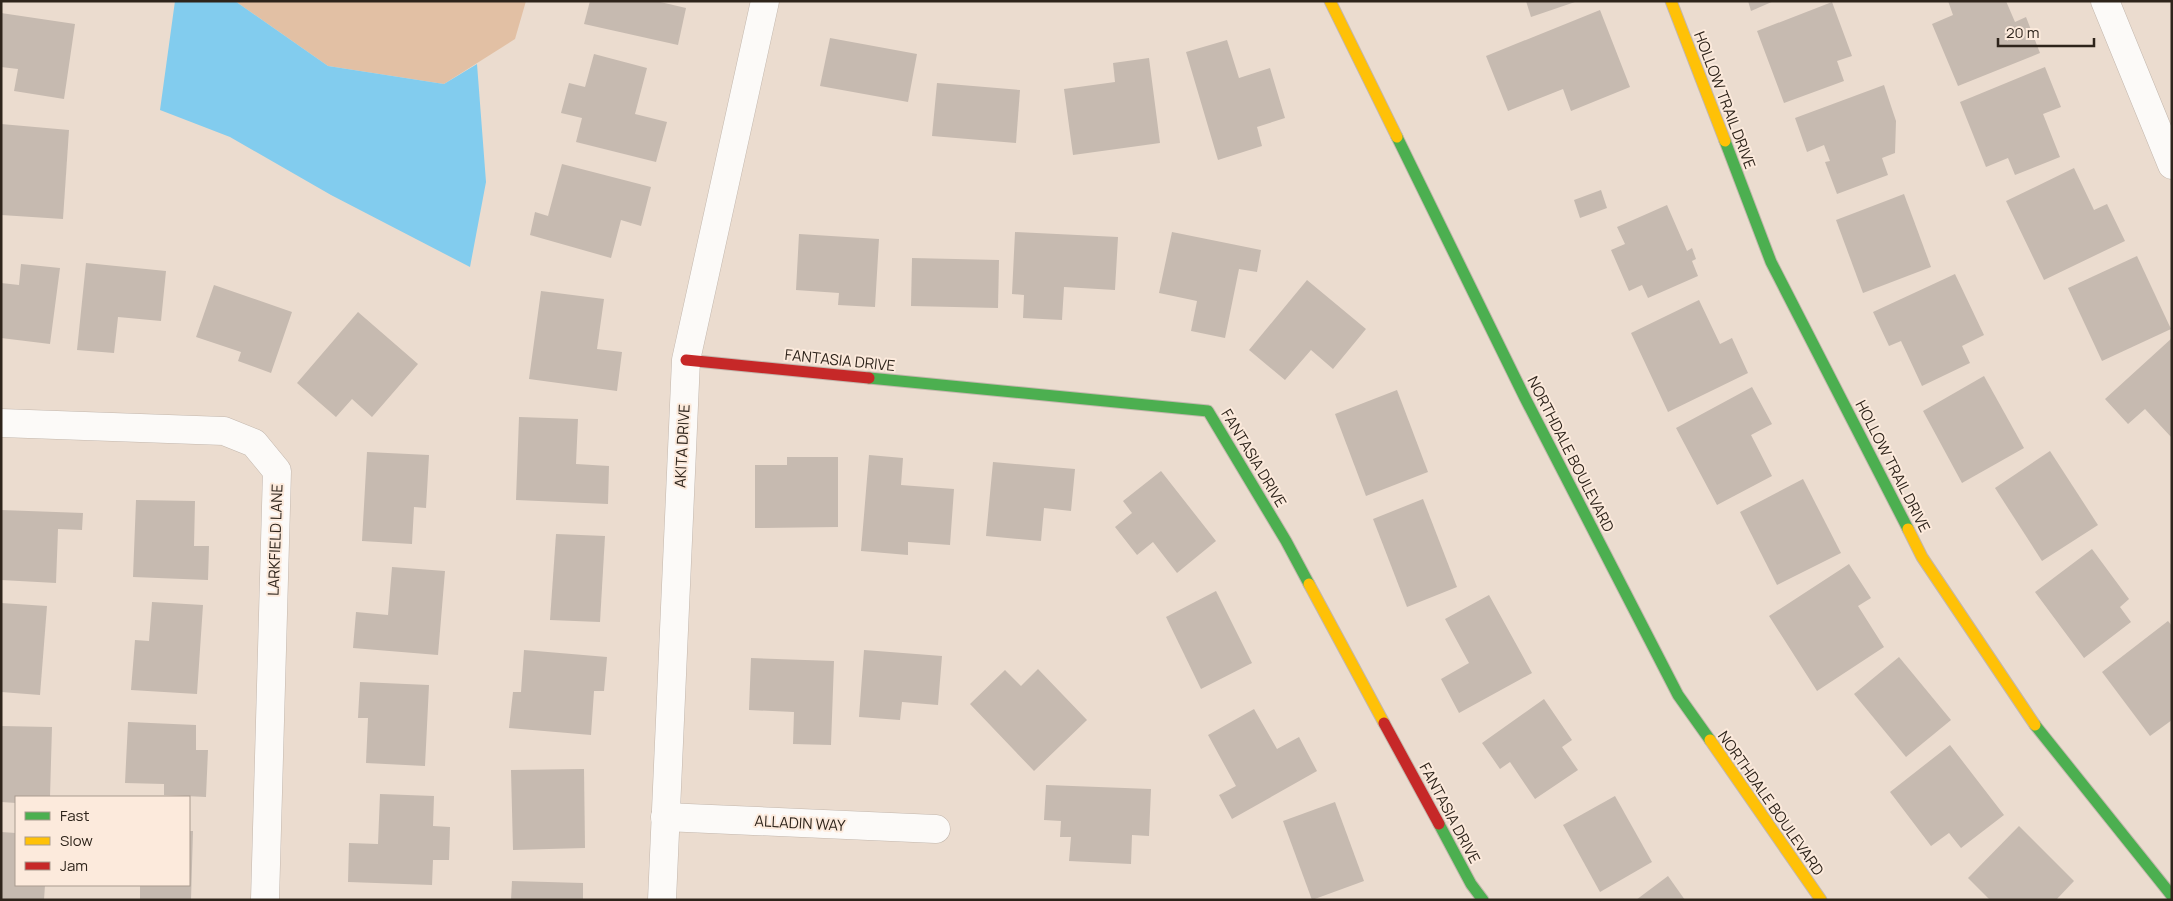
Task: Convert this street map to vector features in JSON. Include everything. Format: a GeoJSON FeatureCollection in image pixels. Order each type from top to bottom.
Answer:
{"type":"FeatureCollection","features":[{"type":"Feature","properties":{"kind":"street","name":"AKITA DRIVE"},"geometry":{"type":"LineString","coordinates":[[662,900],[686,360],[765,1]]}},
{"type":"Feature","properties":{"kind":"street","name":"NORTHDALE BOULEVARD"},"geometry":{"type":"LineString","coordinates":[[1330,1],[1525,398],[1678,695],[1821,900]]}},
{"type":"Feature","properties":{"kind":"street","name":"HOLLOW TRAIL DRIVE"},"geometry":{"type":"LineString","coordinates":[[1671,1],[1771,262],[1922,557],[2042,736],[2172,896]]}},
{"type":"Feature","properties":{"kind":"street"},"geometry":{"type":"LineString","coordinates":[[2105,1],[2172,165]]}},
{"type":"Feature","properties":{"kind":"street","name":"FANTASIA DRIVE"},"geometry":{"type":"LineString","coordinates":[[686,360],[1208,412],[1286,541],[1471,884],[1483,900]]}},
{"type":"Feature","properties":{"kind":"street","name":"LARKFIELD LANE"},"geometry":{"type":"LineString","coordinates":[[1,423],[224,431],[254,443],[277,471],[265,900]]}},
{"type":"Feature","properties":{"kind":"street","name":"ALLADIN WAY"},"geometry":{"type":"LineString","coordinates":[[665,817],[936,829]]}},
{"type":"Feature","properties":{"kind":"shaded area"},"geometry":{"type":"Polygon","coordinates":[[[235,1],[526,1],[515,39],[444,84],[328,66],[235,1]]]}},
{"type":"Feature","properties":{"kind":"water"},"geometry":{"type":"Polygon","coordinates":[[[175,1],[235,1],[328,66],[444,84],[477,64],[486,182],[470,267],[331,195],[230,137],[160,110],[175,1]]]}},
{"type":"Feature","properties":{"kind":"building"},"geometry":{"type":"Polygon","coordinates":[[[590,1],[656,1],[686,8],[678,45],[584,24],[590,1]]]}},
{"type":"Feature","properties":{"kind":"building"},"geometry":{"type":"Polygon","coordinates":[[[1526,1],[1575,1],[1575,2],[1531,17],[1526,1]]]}},
{"type":"Feature","properties":{"kind":"building"},"geometry":{"type":"Polygon","coordinates":[[[1748,1],[1774,1],[1751,11],[1748,1]]]}},
{"type":"Feature","properties":{"kind":"building"},"geometry":{"type":"Polygon","coordinates":[[[1948,1],[2006,1],[2015,22],[2026,17],[2040,53],[1958,86],[1932,24],[1953,15],[1948,1]]]}},
{"type":"Feature","properties":{"kind":"building"},"geometry":{"type":"Polygon","coordinates":[[[1832,2],[1852,56],[1837,61],[1844,81],[1784,103],[1757,31],[1832,2]]]}},
{"type":"Feature","properties":{"kind":"building"},"geometry":{"type":"Polygon","coordinates":[[[1600,10],[1630,87],[1571,111],[1563,89],[1508,111],[1486,56],[1600,10]]]}},
{"type":"Feature","properties":{"kind":"building"},"geometry":{"type":"Polygon","coordinates":[[[1,13],[75,24],[64,99],[14,91],[18,69],[1,67],[1,13]]]}},
{"type":"Feature","properties":{"kind":"building"},"geometry":{"type":"Polygon","coordinates":[[[830,38],[917,54],[908,102],[820,86],[830,38]]]}},
{"type":"Feature","properties":{"kind":"building"},"geometry":{"type":"Polygon","coordinates":[[[1227,40],[1239,78],[1270,68],[1285,118],[1257,127],[1262,146],[1218,160],[1186,52],[1227,40]]]}},
{"type":"Feature","properties":{"kind":"building"},"geometry":{"type":"Polygon","coordinates":[[[594,54],[647,68],[635,114],[667,122],[656,162],[576,142],[582,118],[561,113],[569,83],[585,87],[594,54]]]}},
{"type":"Feature","properties":{"kind":"building"},"geometry":{"type":"Polygon","coordinates":[[[1149,58],[1160,143],[1073,155],[1064,89],[1115,82],[1113,63],[1149,58]]]}},
{"type":"Feature","properties":{"kind":"building"},"geometry":{"type":"Polygon","coordinates":[[[2045,67],[2061,107],[2043,114],[2060,157],[2015,175],[2008,158],[1986,167],[1960,102],[2045,67]]]}},
{"type":"Feature","properties":{"kind":"building"},"geometry":{"type":"Polygon","coordinates":[[[937,83],[1020,90],[1016,143],[932,136],[937,83]]]}},
{"type":"Feature","properties":{"kind":"building"},"geometry":{"type":"Polygon","coordinates":[[[1884,85],[1896,121],[1895,153],[1882,158],[1888,175],[1837,194],[1825,162],[1830,161],[1824,145],[1807,152],[1795,118],[1884,85]]]}},
{"type":"Feature","properties":{"kind":"building"},"geometry":{"type":"Polygon","coordinates":[[[1,124],[69,130],[63,219],[1,215],[1,124]]]}},
{"type":"Feature","properties":{"kind":"building"},"geometry":{"type":"Polygon","coordinates":[[[562,164],[651,187],[641,226],[621,220],[611,258],[530,235],[535,212],[548,216],[562,164]]]}},
{"type":"Feature","properties":{"kind":"building"},"geometry":{"type":"Polygon","coordinates":[[[2074,168],[2094,210],[2107,204],[2125,241],[2044,280],[2006,201],[2074,168]]]}},
{"type":"Feature","properties":{"kind":"building"},"geometry":{"type":"Polygon","coordinates":[[[1601,190],[1607,208],[1580,218],[1574,200],[1601,190]]]}},
{"type":"Feature","properties":{"kind":"building"},"geometry":{"type":"Polygon","coordinates":[[[1904,194],[1931,267],[1863,293],[1836,220],[1904,194]]]}},
{"type":"Feature","properties":{"kind":"building"},"geometry":{"type":"Polygon","coordinates":[[[1667,205],[1687,251],[1692,248],[1696,259],[1692,261],[1698,276],[1648,298],[1642,285],[1629,291],[1611,250],[1625,244],[1617,227],[1667,205]]]}},
{"type":"Feature","properties":{"kind":"building"},"geometry":{"type":"Polygon","coordinates":[[[1015,232],[1118,237],[1115,290],[1064,287],[1062,320],[1023,318],[1024,295],[1012,294],[1015,232]]]}},
{"type":"Feature","properties":{"kind":"building"},"geometry":{"type":"Polygon","coordinates":[[[1172,232],[1261,250],[1257,272],[1239,269],[1225,338],[1191,331],[1197,301],[1159,293],[1172,232]]]}},
{"type":"Feature","properties":{"kind":"building"},"geometry":{"type":"Polygon","coordinates":[[[799,234],[879,239],[875,307],[838,305],[839,293],[796,290],[799,234]]]}},
{"type":"Feature","properties":{"kind":"building"},"geometry":{"type":"Polygon","coordinates":[[[2137,256],[2171,329],[2102,361],[2068,288],[2137,256]]]}},
{"type":"Feature","properties":{"kind":"building"},"geometry":{"type":"Polygon","coordinates":[[[912,258],[999,260],[998,308],[911,306],[912,258]]]}},
{"type":"Feature","properties":{"kind":"building"},"geometry":{"type":"Polygon","coordinates":[[[86,263],[166,271],[161,321],[118,317],[114,353],[77,350],[86,263]]]}},
{"type":"Feature","properties":{"kind":"building"},"geometry":{"type":"Polygon","coordinates":[[[21,264],[60,268],[50,344],[1,338],[1,283],[19,285],[21,264]]]}},
{"type":"Feature","properties":{"kind":"building"},"geometry":{"type":"Polygon","coordinates":[[[1955,274],[1984,335],[1962,346],[1970,363],[1922,386],[1901,341],[1889,346],[1873,312],[1955,274]]]}},
{"type":"Feature","properties":{"kind":"building"},"geometry":{"type":"Polygon","coordinates":[[[1307,280],[1366,329],[1333,369],[1311,350],[1285,380],[1249,350],[1307,280]]]}},
{"type":"Feature","properties":{"kind":"building"},"geometry":{"type":"Polygon","coordinates":[[[214,285],[292,312],[271,373],[238,361],[241,352],[196,337],[214,285]]]}},
{"type":"Feature","properties":{"kind":"building"},"geometry":{"type":"Polygon","coordinates":[[[541,291],[604,299],[597,349],[622,352],[617,391],[529,379],[541,291]]]}},
{"type":"Feature","properties":{"kind":"building"},"geometry":{"type":"Polygon","coordinates":[[[1699,300],[1720,344],[1732,338],[1748,373],[1668,412],[1631,333],[1699,300]]]}},
{"type":"Feature","properties":{"kind":"building"},"geometry":{"type":"Polygon","coordinates":[[[358,312],[418,364],[372,417],[352,399],[336,417],[297,383],[358,312]]]}},
{"type":"Feature","properties":{"kind":"building"},"geometry":{"type":"Polygon","coordinates":[[[2172,338],[2172,438],[2145,409],[2128,424],[2105,399],[2172,338]]]}},
{"type":"Feature","properties":{"kind":"building"},"geometry":{"type":"Polygon","coordinates":[[[1984,376],[2024,448],[1962,483],[1923,411],[1984,376]]]}},
{"type":"Feature","properties":{"kind":"building"},"geometry":{"type":"Polygon","coordinates":[[[1752,387],[1772,424],[1751,435],[1772,476],[1717,505],[1676,428],[1752,387]]]}},
{"type":"Feature","properties":{"kind":"building"},"geometry":{"type":"Polygon","coordinates":[[[1397,390],[1428,472],[1366,496],[1335,414],[1397,390]]]}},
{"type":"Feature","properties":{"kind":"building"},"geometry":{"type":"Polygon","coordinates":[[[519,417],[578,419],[576,464],[609,466],[608,504],[516,500],[519,417]]]}},
{"type":"Feature","properties":{"kind":"building"},"geometry":{"type":"Polygon","coordinates":[[[2050,451],[2098,525],[2042,561],[1995,488],[2050,451]]]}},
{"type":"Feature","properties":{"kind":"building"},"geometry":{"type":"Polygon","coordinates":[[[367,452],[429,455],[426,508],[414,507],[412,544],[362,541],[367,452]]]}},
{"type":"Feature","properties":{"kind":"building"},"geometry":{"type":"Polygon","coordinates":[[[869,455],[903,458],[901,485],[954,489],[950,545],[908,542],[908,555],[861,551],[869,455]]]}},
{"type":"Feature","properties":{"kind":"building"},"geometry":{"type":"Polygon","coordinates":[[[787,457],[838,457],[838,527],[755,528],[755,465],[787,465],[787,457]]]}},
{"type":"Feature","properties":{"kind":"building"},"geometry":{"type":"Polygon","coordinates":[[[993,462],[1075,469],[1071,511],[1044,508],[1041,541],[986,536],[993,462]]]}},
{"type":"Feature","properties":{"kind":"building"},"geometry":{"type":"Polygon","coordinates":[[[1161,471],[1216,541],[1177,573],[1153,542],[1137,555],[1115,527],[1132,513],[1123,501],[1161,471]]]}},
{"type":"Feature","properties":{"kind":"building"},"geometry":{"type":"Polygon","coordinates":[[[1803,479],[1841,553],[1777,585],[1740,512],[1803,479]]]}},
{"type":"Feature","properties":{"kind":"building"},"geometry":{"type":"Polygon","coordinates":[[[1423,499],[1457,587],[1407,607],[1373,519],[1423,499]]]}},
{"type":"Feature","properties":{"kind":"building"},"geometry":{"type":"Polygon","coordinates":[[[136,500],[195,501],[194,546],[209,546],[208,580],[133,577],[136,500]]]}},
{"type":"Feature","properties":{"kind":"building"},"geometry":{"type":"Polygon","coordinates":[[[1,510],[83,513],[82,530],[58,529],[56,583],[1,580],[1,510]]]}},
{"type":"Feature","properties":{"kind":"building"},"geometry":{"type":"Polygon","coordinates":[[[556,534],[605,536],[600,622],[550,620],[556,534]]]}},
{"type":"Feature","properties":{"kind":"building"},"geometry":{"type":"Polygon","coordinates":[[[2092,549],[2129,599],[2120,607],[2131,622],[2084,658],[2035,592],[2092,549]]]}},
{"type":"Feature","properties":{"kind":"building"},"geometry":{"type":"Polygon","coordinates":[[[1849,564],[1871,598],[1858,606],[1884,647],[1817,691],[1769,616],[1849,564]]]}},
{"type":"Feature","properties":{"kind":"building"},"geometry":{"type":"Polygon","coordinates":[[[392,567],[445,571],[438,655],[353,648],[356,612],[388,615],[392,567]]]}},
{"type":"Feature","properties":{"kind":"building"},"geometry":{"type":"Polygon","coordinates":[[[1216,591],[1252,663],[1201,689],[1166,617],[1216,591]]]}},
{"type":"Feature","properties":{"kind":"building"},"geometry":{"type":"Polygon","coordinates":[[[1489,595],[1532,673],[1459,713],[1441,679],[1469,663],[1445,619],[1489,595]]]}},
{"type":"Feature","properties":{"kind":"building"},"geometry":{"type":"Polygon","coordinates":[[[152,602],[203,605],[197,694],[131,690],[135,640],[149,641],[152,602]]]}},
{"type":"Feature","properties":{"kind":"building"},"geometry":{"type":"Polygon","coordinates":[[[1,603],[47,606],[40,695],[1,692],[1,603]]]}},
{"type":"Feature","properties":{"kind":"building"},"geometry":{"type":"Polygon","coordinates":[[[2168,621],[2172,626],[2172,720],[2150,736],[2102,672],[2168,621]]]}},
{"type":"Feature","properties":{"kind":"building"},"geometry":{"type":"Polygon","coordinates":[[[524,650],[607,657],[604,691],[594,691],[591,735],[509,728],[513,692],[521,692],[524,650]]]}},
{"type":"Feature","properties":{"kind":"building"},"geometry":{"type":"Polygon","coordinates":[[[864,650],[942,656],[938,705],[902,702],[900,720],[859,717],[864,650]]]}},
{"type":"Feature","properties":{"kind":"building"},"geometry":{"type":"Polygon","coordinates":[[[1899,657],[1951,720],[1906,757],[1854,694],[1899,657]]]}},
{"type":"Feature","properties":{"kind":"building"},"geometry":{"type":"Polygon","coordinates":[[[751,658],[834,661],[831,745],[793,744],[794,712],[749,710],[751,658]]]}},
{"type":"Feature","properties":{"kind":"building"},"geometry":{"type":"Polygon","coordinates":[[[1038,669],[1087,720],[1034,771],[970,704],[1005,670],[1021,686],[1038,669]]]}},
{"type":"Feature","properties":{"kind":"building"},"geometry":{"type":"Polygon","coordinates":[[[360,682],[429,685],[425,766],[366,763],[368,718],[358,718],[360,682]]]}},
{"type":"Feature","properties":{"kind":"building"},"geometry":{"type":"Polygon","coordinates":[[[1544,699],[1572,740],[1562,747],[1578,770],[1535,799],[1510,762],[1500,769],[1482,743],[1544,699]]]}},
{"type":"Feature","properties":{"kind":"building"},"geometry":{"type":"Polygon","coordinates":[[[1254,709],[1277,749],[1299,737],[1317,771],[1232,819],[1219,795],[1236,786],[1208,735],[1254,709]]]}},
{"type":"Feature","properties":{"kind":"building"},"geometry":{"type":"Polygon","coordinates":[[[128,722],[196,725],[196,750],[208,750],[206,797],[164,795],[164,784],[125,783],[128,722]]]}},
{"type":"Feature","properties":{"kind":"building"},"geometry":{"type":"Polygon","coordinates":[[[1,726],[52,727],[50,796],[15,796],[15,803],[1,802],[1,726]]]}},
{"type":"Feature","properties":{"kind":"building"},"geometry":{"type":"Polygon","coordinates":[[[1950,745],[2004,815],[1961,848],[1949,833],[1931,846],[1890,792],[1950,745]]]}},
{"type":"Feature","properties":{"kind":"building"},"geometry":{"type":"Polygon","coordinates":[[[584,769],[585,848],[513,850],[511,770],[584,769]]]}},
{"type":"Feature","properties":{"kind":"building"},"geometry":{"type":"Polygon","coordinates":[[[1046,785],[1151,789],[1149,836],[1132,835],[1131,864],[1069,861],[1071,837],[1060,837],[1061,821],[1044,820],[1046,785]]]}},
{"type":"Feature","properties":{"kind":"building"},"geometry":{"type":"Polygon","coordinates":[[[380,794],[434,796],[433,826],[450,827],[449,860],[433,860],[432,885],[348,882],[349,843],[378,844],[380,794]]]}},
{"type":"Feature","properties":{"kind":"building"},"geometry":{"type":"Polygon","coordinates":[[[1615,796],[1652,862],[1600,892],[1563,825],[1615,796]]]}},
{"type":"Feature","properties":{"kind":"building"},"geometry":{"type":"Polygon","coordinates":[[[1335,802],[1364,881],[1312,900],[1283,821],[1335,802]]]}},
{"type":"Feature","properties":{"kind":"building"},"geometry":{"type":"Polygon","coordinates":[[[2019,826],[2074,881],[2056,900],[1990,900],[1968,878],[2019,826]]]}},
{"type":"Feature","properties":{"kind":"building"},"geometry":{"type":"Polygon","coordinates":[[[190,831],[193,831],[191,900],[140,900],[140,886],[190,886],[190,831]]]}},
{"type":"Feature","properties":{"kind":"building"},"geometry":{"type":"Polygon","coordinates":[[[1,832],[15,833],[15,886],[45,886],[44,900],[1,900],[1,832]]]}},
{"type":"Feature","properties":{"kind":"building"},"geometry":{"type":"Polygon","coordinates":[[[1668,876],[1685,900],[1636,900],[1668,876]]]}},
{"type":"Feature","properties":{"kind":"building"},"geometry":{"type":"Polygon","coordinates":[[[512,881],[583,883],[583,900],[511,900],[512,881]]]}},
{"type":"Feature","properties":{"kind":"traffic: fast"},"geometry":{"type":"LineString","coordinates":[[1397,137],[1525,398],[1678,695],[1710,740]]}},
{"type":"Feature","properties":{"kind":"traffic: fast"},"geometry":{"type":"LineString","coordinates":[[1725,141],[1771,262],[1908,529]]}},
{"type":"Feature","properties":{"kind":"traffic: fast"},"geometry":{"type":"LineString","coordinates":[[869,378],[1208,411],[1286,541],[1309,584]]}},
{"type":"Feature","properties":{"kind":"traffic: fast"},"geometry":{"type":"LineString","coordinates":[[2035,725],[2172,896]]}},
{"type":"Feature","properties":{"kind":"traffic: fast"},"geometry":{"type":"LineString","coordinates":[[1439,824],[1471,884],[1483,900]]}},
{"type":"Feature","properties":{"kind":"traffic: slow"},"geometry":{"type":"LineString","coordinates":[[1330,1],[1397,137]]}},
{"type":"Feature","properties":{"kind":"traffic: slow"},"geometry":{"type":"LineString","coordinates":[[1671,1],[1725,141]]}},
{"type":"Feature","properties":{"kind":"traffic: slow"},"geometry":{"type":"LineString","coordinates":[[1908,529],[1922,557],[2035,725]]}},
{"type":"Feature","properties":{"kind":"traffic: slow"},"geometry":{"type":"LineString","coordinates":[[1309,584],[1384,723]]}},
{"type":"Feature","properties":{"kind":"traffic: slow"},"geometry":{"type":"LineString","coordinates":[[1710,740],[1821,900]]}},
{"type":"Feature","properties":{"kind":"traffic: jam"},"geometry":{"type":"LineString","coordinates":[[686,360],[869,378]]}},
{"type":"Feature","properties":{"kind":"traffic: jam"},"geometry":{"type":"LineString","coordinates":[[1384,723],[1439,824]]}}]}
